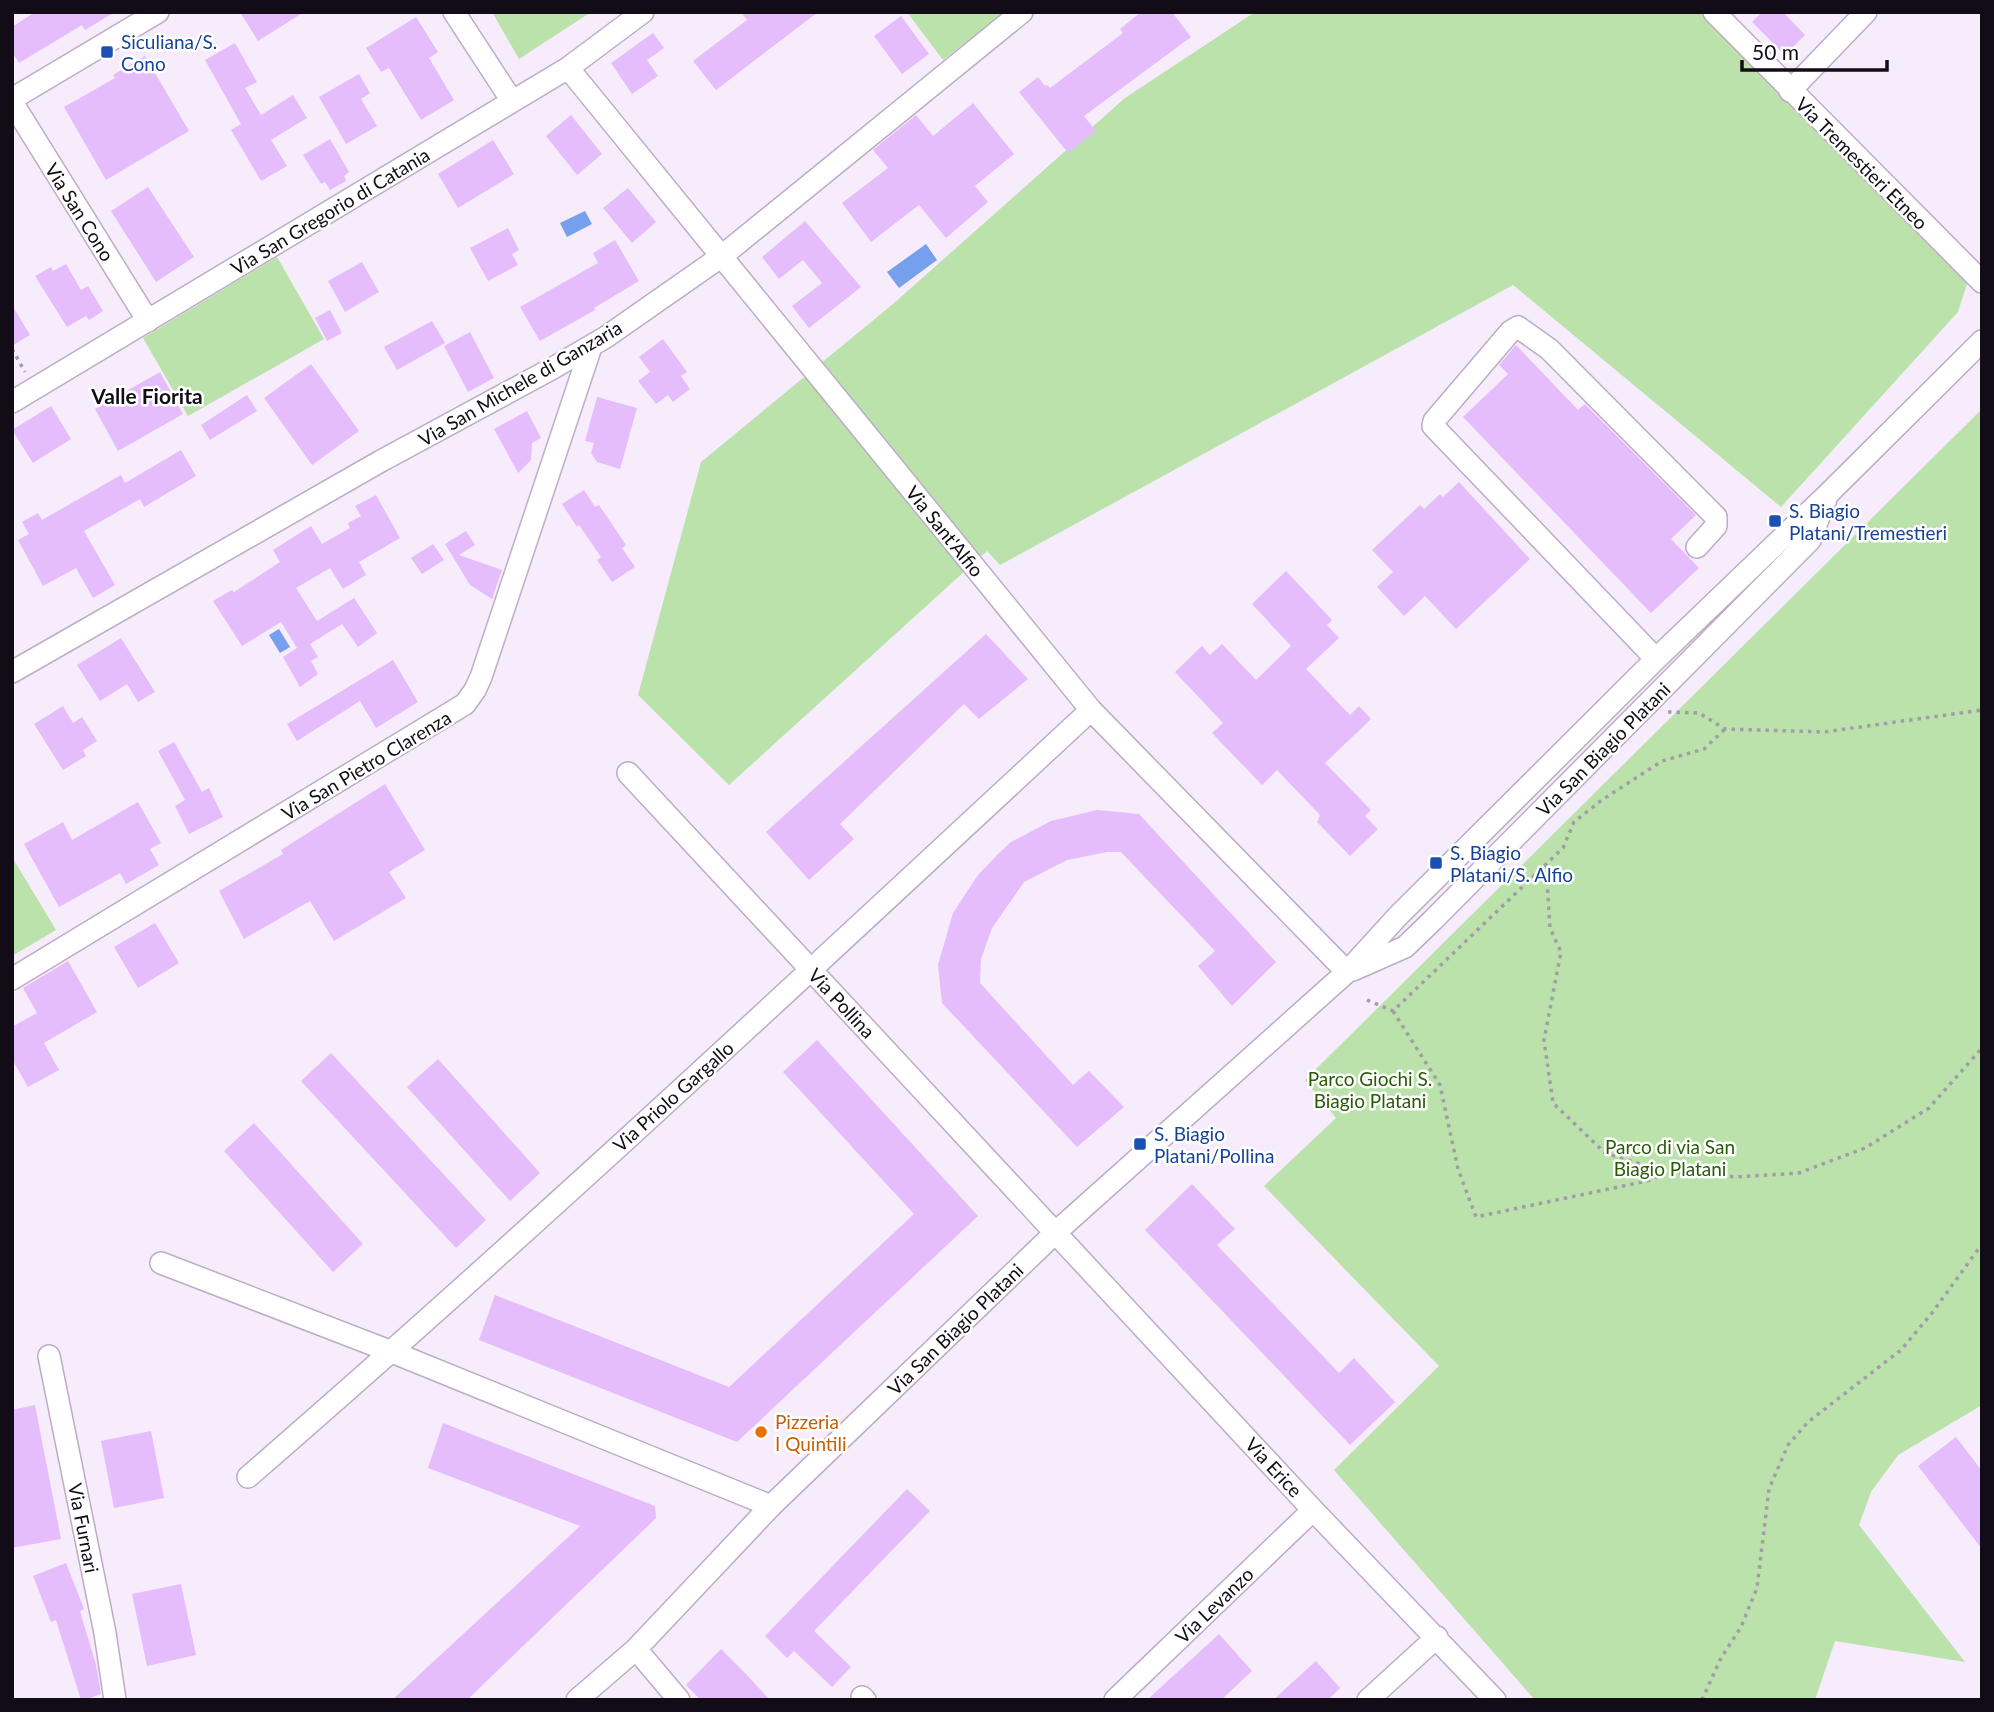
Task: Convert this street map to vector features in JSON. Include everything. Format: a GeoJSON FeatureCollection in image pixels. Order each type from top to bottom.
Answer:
{"type":"FeatureCollection","features":[{"type":"Feature","properties":{"kind":"street"},"geometry":{"type":"LineString","coordinates":[[12,100],[158,12]]}},
{"type":"Feature","properties":{"kind":"street"},"geometry":{"type":"LineString","coordinates":[[454,12],[512,101]]}},
{"type":"Feature","properties":{"kind":"street","name":"Via San Gregorio di Catania"},"geometry":{"type":"LineString","coordinates":[[12,402],[568,68],[643,12]]}},
{"type":"Feature","properties":{"kind":"street","name":"Via San Michele di Ganzaria"},"geometry":{"type":"LineString","coordinates":[[12,672],[381,461],[591,346],[722,256],[1022,12]]}},
{"type":"Feature","properties":{"kind":"street","name":"Via Tremestieri Etneo"},"geometry":{"type":"LineString","coordinates":[[1714,12],[1982,282]]}},
{"type":"Feature","properties":{"kind":"street"},"geometry":{"type":"LineString","coordinates":[[1790,91],[1866,12]]}},
{"type":"Feature","properties":{"kind":"street","name":"Via Sant'Alfio"},"geometry":{"type":"LineString","coordinates":[[568,68],[1091,710],[1347,972]]}},
{"type":"Feature","properties":{"kind":"street","name":"Via San Cono"},"geometry":{"type":"LineString","coordinates":[[12,100],[148,321]]}},
{"type":"Feature","properties":{"kind":"street"},"geometry":{"type":"LineString","coordinates":[[1656,659],[1433,426],[1434,421],[1510,332],[1518,327],[1549,349],[1716,517],[1716,526],[1697,547]]}},
{"type":"Feature","properties":{"kind":"street","name":"Via San Biagio Platani"},"geometry":{"type":"LineString","coordinates":[[577,1700],[636,1649],[771,1506],[1056,1232],[1347,972],[1397,917],[1656,659],[1982,341]]}},
{"type":"Feature","properties":{"kind":"street","name":"Via San Pietro Clarenza"},"geometry":{"type":"LineString","coordinates":[[12,979],[465,704],[481,677],[591,346]]}},
{"type":"Feature","properties":{"kind":"street","name":"Via San Biagio Platani"},"geometry":{"type":"LineString","coordinates":[[1347,972],[1405,947],[1810,540],[1828,494]]}},
{"type":"Feature","properties":{"kind":"street","name":"Via Priolo Gargallo"},"geometry":{"type":"LineString","coordinates":[[248,1477],[392,1352],[1091,710]]}},
{"type":"Feature","properties":{"kind":"street","name":"Via Pollina"},"geometry":{"type":"LineString","coordinates":[[628,773],[1056,1232]]}},
{"type":"Feature","properties":{"kind":"street"},"geometry":{"type":"LineString","coordinates":[[1397,917],[1418,934]]}},
{"type":"Feature","properties":{"kind":"street","name":"Via Erice"},"geometry":{"type":"LineString","coordinates":[[1056,1232],[1313,1510],[1495,1700]]}},
{"type":"Feature","properties":{"kind":"street"},"geometry":{"type":"LineString","coordinates":[[161,1263],[392,1352],[771,1506]]}},
{"type":"Feature","properties":{"kind":"street","name":"Via Furnari"},"geometry":{"type":"LineString","coordinates":[[49,1356],[108,1648],[115,1700]]}},
{"type":"Feature","properties":{"kind":"street","name":"Via Levanzo"},"geometry":{"type":"LineString","coordinates":[[1115,1700],[1313,1510]]}},
{"type":"Feature","properties":{"kind":"street"},"geometry":{"type":"LineString","coordinates":[[1368,1700],[1437,1637]]}},
{"type":"Feature","properties":{"kind":"street"},"geometry":{"type":"LineString","coordinates":[[636,1649],[679,1700]]}},
{"type":"Feature","properties":{"kind":"path"},"geometry":{"type":"LineString","coordinates":[[12,349],[29,378]]}},
{"type":"Feature","properties":{"kind":"path"},"geometry":{"type":"LineString","coordinates":[[1640,711],[1699,713],[1725,729],[1824,732],[1982,710]]}},
{"type":"Feature","properties":{"kind":"path"},"geometry":{"type":"LineString","coordinates":[[1393,1011],[1563,848],[1574,822],[1602,800],[1662,761],[1704,749],[1725,729]]}},
{"type":"Feature","properties":{"kind":"path"},"geometry":{"type":"LineString","coordinates":[[1546,864],[1550,928],[1560,953],[1544,1040],[1553,1103],[1605,1153],[1668,1172],[1736,1177],[1799,1173],[1865,1148],[1929,1108],[1982,1048]]}},
{"type":"Feature","properties":{"kind":"path"},"geometry":{"type":"LineString","coordinates":[[1367,1000],[1393,1011],[1440,1085],[1458,1169],[1476,1217],[1647,1181],[1668,1172]]}},
{"type":"Feature","properties":{"kind":"path"},"geometry":{"type":"LineString","coordinates":[[1702,1700],[1721,1658],[1741,1627],[1757,1588],[1769,1489],[1788,1445],[1808,1422],[1901,1350],[1932,1313],[1982,1244]]}},
{"type":"Feature","properties":{"kind":"green space"},"geometry":{"type":"Polygon","coordinates":[[[492,12],[591,12],[519,59],[492,12]]]}},
{"type":"Feature","properties":{"kind":"green space"},"geometry":{"type":"Polygon","coordinates":[[[907,12],[1006,12],[943,60],[907,12]]]}},
{"type":"Feature","properties":{"kind":"green space"},"geometry":{"type":"Polygon","coordinates":[[[1255,12],[1714,12],[1971,271],[1958,312],[1781,507],[1513,285],[1000,565],[987,551],[729,785],[638,695],[701,462],[893,304],[1125,98],[1255,12]]]}},
{"type":"Feature","properties":{"kind":"green space"},"geometry":{"type":"Polygon","coordinates":[[[277,257],[324,339],[188,416],[143,338],[277,257]]]}},
{"type":"Feature","properties":{"kind":"green space","name":"Parco di via San Biagio Platani"},"geometry":{"type":"Polygon","coordinates":[[[1982,409],[1982,1405],[1898,1455],[1871,1492],[1859,1525],[1965,1662],[1835,1641],[1815,1700],[1535,1700],[1334,1470],[1439,1366],[1264,1186],[1336,1118],[1305,1080],[1982,409]]]}},
{"type":"Feature","properties":{"kind":"green space"},"geometry":{"type":"Polygon","coordinates":[[[12,857],[56,930],[12,956],[12,857]]]}},
{"type":"Feature","properties":{"kind":"water"},"geometry":{"type":"Polygon","coordinates":[[[585,211],[592,224],[567,237],[560,223],[585,211]]]}},
{"type":"Feature","properties":{"kind":"water"},"geometry":{"type":"Polygon","coordinates":[[[926,244],[937,260],[899,288],[887,272],[926,244]]]}},
{"type":"Feature","properties":{"kind":"water"},"geometry":{"type":"Polygon","coordinates":[[[279,629],[290,647],[280,653],[269,635],[279,629]]]}},
{"type":"Feature","properties":{"kind":"building"},"geometry":{"type":"Polygon","coordinates":[[[35,12],[115,12],[85,30],[82,25],[19,63],[12,52],[12,27],[35,12]]]}},
{"type":"Feature","properties":{"kind":"building"},"geometry":{"type":"Polygon","coordinates":[[[240,12],[304,12],[258,41],[240,12]]]}},
{"type":"Feature","properties":{"kind":"building"},"geometry":{"type":"Polygon","coordinates":[[[741,12],[818,12],[716,90],[693,61],[747,20],[741,12]]]}},
{"type":"Feature","properties":{"kind":"building"},"geometry":{"type":"Polygon","coordinates":[[[1141,12],[1172,12],[1191,37],[1084,116],[1096,131],[1068,153],[1019,92],[1038,77],[1050,88],[1123,33],[1120,29],[1141,12]]]}},
{"type":"Feature","properties":{"kind":"building"},"geometry":{"type":"Polygon","coordinates":[[[1762,12],[1783,12],[1805,35],[1785,55],[1752,22],[1762,12]]]}},
{"type":"Feature","properties":{"kind":"building"},"geometry":{"type":"Polygon","coordinates":[[[901,16],[929,54],[902,74],[874,36],[901,16]]]}},
{"type":"Feature","properties":{"kind":"building"},"geometry":{"type":"Polygon","coordinates":[[[416,17],[438,52],[429,58],[454,100],[421,120],[389,68],[381,72],[366,48],[416,17]]]}},
{"type":"Feature","properties":{"kind":"building"},"geometry":{"type":"Polygon","coordinates":[[[653,33],[664,48],[647,60],[658,76],[632,94],[611,63],[653,33]]]}},
{"type":"Feature","properties":{"kind":"building"},"geometry":{"type":"Polygon","coordinates":[[[235,43],[257,82],[245,88],[261,115],[293,95],[307,118],[271,140],[287,166],[261,181],[231,130],[241,124],[205,60],[235,43]]]}},
{"type":"Feature","properties":{"kind":"building"},"geometry":{"type":"Polygon","coordinates":[[[145,56],[189,131],[106,180],[64,107],[115,78],[113,75],[145,56]]]}},
{"type":"Feature","properties":{"kind":"building"},"geometry":{"type":"Polygon","coordinates":[[[359,74],[370,93],[361,99],[377,126],[346,144],[319,97],[359,74]]]}},
{"type":"Feature","properties":{"kind":"building"},"geometry":{"type":"Polygon","coordinates":[[[973,103],[1014,154],[975,186],[988,202],[946,238],[919,205],[871,242],[842,203],[888,168],[873,150],[916,115],[933,136],[973,103]]]}},
{"type":"Feature","properties":{"kind":"building"},"geometry":{"type":"Polygon","coordinates":[[[571,115],[602,154],[577,175],[546,136],[571,115]]]}},
{"type":"Feature","properties":{"kind":"building"},"geometry":{"type":"Polygon","coordinates":[[[330,139],[349,172],[344,176],[346,181],[330,190],[325,182],[321,184],[303,155],[330,139]]]}},
{"type":"Feature","properties":{"kind":"building"},"geometry":{"type":"Polygon","coordinates":[[[493,140],[514,174],[458,208],[438,174],[493,140]]]}},
{"type":"Feature","properties":{"kind":"building"},"geometry":{"type":"Polygon","coordinates":[[[148,187],[194,257],[156,282],[111,211],[148,187]]]}},
{"type":"Feature","properties":{"kind":"building"},"geometry":{"type":"Polygon","coordinates":[[[628,188],[656,222],[632,243],[603,208],[628,188]]]}},
{"type":"Feature","properties":{"kind":"building"},"geometry":{"type":"Polygon","coordinates":[[[805,221],[861,287],[809,328],[792,306],[822,283],[803,260],[779,279],[762,257],[805,221]]]}},
{"type":"Feature","properties":{"kind":"building"},"geometry":{"type":"Polygon","coordinates":[[[508,228],[519,250],[512,254],[518,265],[488,281],[470,248],[508,228]]]}},
{"type":"Feature","properties":{"kind":"building"},"geometry":{"type":"Polygon","coordinates":[[[615,240],[639,281],[540,341],[520,307],[598,263],[593,253],[615,240]]]}},
{"type":"Feature","properties":{"kind":"building"},"geometry":{"type":"Polygon","coordinates":[[[362,262],[379,292],[345,312],[328,281],[362,262]]]}},
{"type":"Feature","properties":{"kind":"building"},"geometry":{"type":"Polygon","coordinates":[[[66,264],[81,290],[88,286],[103,311],[89,320],[86,316],[67,327],[35,276],[51,267],[53,271],[66,264]]]}},
{"type":"Feature","properties":{"kind":"building"},"geometry":{"type":"Polygon","coordinates":[[[12,305],[30,335],[12,346],[12,305]]]}},
{"type":"Feature","properties":{"kind":"building"},"geometry":{"type":"Polygon","coordinates":[[[330,310],[342,333],[327,341],[315,318],[330,310]]]}},
{"type":"Feature","properties":{"kind":"building"},"geometry":{"type":"Polygon","coordinates":[[[432,321],[445,343],[397,370],[384,347],[432,321]]]}},
{"type":"Feature","properties":{"kind":"building"},"geometry":{"type":"Polygon","coordinates":[[[470,332],[494,378],[468,392],[444,346],[470,332]]]}},
{"type":"Feature","properties":{"kind":"building"},"geometry":{"type":"Polygon","coordinates":[[[663,339],[687,372],[681,376],[690,389],[673,402],[668,395],[656,404],[638,381],[650,372],[639,357],[663,339]]]}},
{"type":"Feature","properties":{"kind":"building"},"geometry":{"type":"Polygon","coordinates":[[[1516,345],[1578,410],[1585,404],[1696,515],[1671,539],[1699,568],[1651,613],[1463,417],[1508,374],[1499,365],[1516,345]]]}},
{"type":"Feature","properties":{"kind":"building"},"geometry":{"type":"Polygon","coordinates":[[[311,364],[359,431],[312,465],[264,398],[311,364]]]}},
{"type":"Feature","properties":{"kind":"building"},"geometry":{"type":"Polygon","coordinates":[[[160,372],[183,414],[118,451],[95,409],[160,372]]]}},
{"type":"Feature","properties":{"kind":"building"},"geometry":{"type":"Polygon","coordinates":[[[247,395],[257,411],[210,440],[201,425],[247,395]]]}},
{"type":"Feature","properties":{"kind":"building"},"geometry":{"type":"Polygon","coordinates":[[[597,397],[637,408],[620,469],[597,462],[591,453],[594,443],[585,441],[597,397]]]}},
{"type":"Feature","properties":{"kind":"building"},"geometry":{"type":"Polygon","coordinates":[[[51,406],[71,439],[33,463],[12,430],[51,406]]]}},
{"type":"Feature","properties":{"kind":"building"},"geometry":{"type":"Polygon","coordinates":[[[527,411],[541,438],[532,443],[531,460],[518,473],[494,429],[527,411]]]}},
{"type":"Feature","properties":{"kind":"building"},"geometry":{"type":"Polygon","coordinates":[[[181,450],[196,476],[144,507],[140,499],[84,531],[115,585],[93,598],[76,568],[43,586],[18,540],[29,534],[22,522],[38,513],[42,520],[121,475],[125,483],[181,450]]]}},
{"type":"Feature","properties":{"kind":"building"},"geometry":{"type":"Polygon","coordinates":[[[1459,482],[1530,559],[1456,629],[1425,596],[1404,616],[1377,587],[1393,572],[1372,550],[1420,505],[1424,509],[1440,494],[1443,497],[1459,482]]]}},
{"type":"Feature","properties":{"kind":"building"},"geometry":{"type":"Polygon","coordinates":[[[584,490],[595,507],[599,505],[626,545],[622,548],[635,567],[612,582],[597,560],[601,557],[562,504],[584,490]]]}},
{"type":"Feature","properties":{"kind":"building"},"geometry":{"type":"Polygon","coordinates":[[[376,495],[400,538],[359,562],[366,575],[343,589],[330,568],[296,588],[317,621],[354,598],[377,633],[358,647],[342,624],[310,644],[318,657],[311,661],[318,674],[300,687],[283,657],[297,648],[281,622],[242,646],[213,601],[232,590],[234,592],[280,562],[273,550],[311,526],[322,544],[350,528],[348,523],[361,516],[355,506],[376,495]]]}},
{"type":"Feature","properties":{"kind":"building"},"geometry":{"type":"Polygon","coordinates":[[[466,531],[475,545],[459,555],[502,570],[492,599],[470,585],[445,544],[466,531]]]}},
{"type":"Feature","properties":{"kind":"building"},"geometry":{"type":"Polygon","coordinates":[[[433,544],[444,560],[422,574],[411,558],[433,544]]]}},
{"type":"Feature","properties":{"kind":"building"},"geometry":{"type":"Polygon","coordinates":[[[1286,571],[1332,620],[1327,625],[1339,638],[1306,669],[1350,715],[1359,706],[1371,719],[1325,763],[1371,810],[1365,816],[1378,829],[1350,856],[1317,822],[1320,815],[1277,770],[1262,785],[1212,733],[1223,723],[1175,672],[1202,646],[1210,655],[1222,644],[1256,680],[1291,646],[1252,604],[1286,571]]]}},
{"type":"Feature","properties":{"kind":"building"},"geometry":{"type":"Polygon","coordinates":[[[986,634],[1028,679],[979,719],[964,704],[840,824],[854,839],[809,880],[766,832],[986,634]]]}},
{"type":"Feature","properties":{"kind":"building"},"geometry":{"type":"Polygon","coordinates":[[[121,638],[155,692],[138,702],[127,684],[100,701],[77,665],[121,638]]]}},
{"type":"Feature","properties":{"kind":"building"},"geometry":{"type":"Polygon","coordinates":[[[393,660],[418,702],[376,728],[360,701],[297,741],[287,724],[393,660]]]}},
{"type":"Feature","properties":{"kind":"building"},"geometry":{"type":"Polygon","coordinates":[[[63,706],[73,723],[82,717],[97,741],[83,750],[86,756],[63,770],[34,724],[63,706]]]}},
{"type":"Feature","properties":{"kind":"building"},"geometry":{"type":"Polygon","coordinates":[[[174,742],[202,792],[209,788],[223,817],[189,834],[175,806],[185,800],[158,751],[174,742]]]}},
{"type":"Feature","properties":{"kind":"building"},"geometry":{"type":"Polygon","coordinates":[[[385,784],[425,850],[389,872],[406,898],[334,941],[310,901],[244,939],[219,891],[283,854],[281,850],[385,784]]]}},
{"type":"Feature","properties":{"kind":"building"},"geometry":{"type":"Polygon","coordinates":[[[138,802],[161,843],[150,849],[159,865],[126,884],[120,873],[59,907],[24,844],[63,822],[72,840],[138,802]]]}},
{"type":"Feature","properties":{"kind":"building"},"geometry":{"type":"Polygon","coordinates":[[[1097,810],[1139,814],[1276,962],[1232,1006],[1198,966],[1215,951],[1121,852],[1067,860],[1024,882],[992,928],[981,959],[980,983],[1073,1085],[1089,1071],[1124,1107],[1077,1147],[942,1003],[938,965],[953,913],[978,875],[998,854],[1011,842],[1051,821],[1097,810]]]}},
{"type":"Feature","properties":{"kind":"building"},"geometry":{"type":"Polygon","coordinates":[[[155,923],[179,963],[138,988],[114,947],[155,923]]]}},
{"type":"Feature","properties":{"kind":"building"},"geometry":{"type":"Polygon","coordinates":[[[68,961],[97,1012],[44,1043],[59,1070],[28,1087],[12,1059],[12,1027],[37,1013],[23,988],[68,961]]]}},
{"type":"Feature","properties":{"kind":"building"},"geometry":{"type":"Polygon","coordinates":[[[817,1040],[978,1216],[737,1442],[479,1340],[495,1295],[729,1387],[914,1214],[783,1072],[817,1040]]]}},
{"type":"Feature","properties":{"kind":"building"},"geometry":{"type":"Polygon","coordinates":[[[331,1053],[486,1220],[456,1248],[301,1081],[331,1053]]]}},
{"type":"Feature","properties":{"kind":"building"},"geometry":{"type":"Polygon","coordinates":[[[438,1059],[540,1173],[510,1201],[407,1087],[438,1059]]]}},
{"type":"Feature","properties":{"kind":"building"},"geometry":{"type":"Polygon","coordinates":[[[254,1123],[363,1244],[333,1272],[224,1151],[254,1123]]]}},
{"type":"Feature","properties":{"kind":"building"},"geometry":{"type":"Polygon","coordinates":[[[1192,1184],[1235,1229],[1217,1245],[1339,1373],[1354,1358],[1395,1402],[1350,1445],[1145,1230],[1192,1184]]]}},
{"type":"Feature","properties":{"kind":"building"},"geometry":{"type":"Polygon","coordinates":[[[35,1405],[61,1539],[12,1548],[12,1410],[35,1405]]]}},
{"type":"Feature","properties":{"kind":"building"},"geometry":{"type":"Polygon","coordinates":[[[443,1423],[655,1506],[656,1518],[467,1700],[392,1700],[580,1526],[428,1468],[443,1423]]]}},
{"type":"Feature","properties":{"kind":"building"},"geometry":{"type":"Polygon","coordinates":[[[151,1431],[164,1498],[114,1508],[101,1441],[151,1431]]]}},
{"type":"Feature","properties":{"kind":"building"},"geometry":{"type":"Polygon","coordinates":[[[1956,1437],[1982,1471],[1982,1549],[1918,1466],[1956,1437]]]}},
{"type":"Feature","properties":{"kind":"building"},"geometry":{"type":"Polygon","coordinates":[[[907,1489],[930,1511],[814,1631],[851,1667],[832,1687],[794,1651],[787,1658],[765,1636],[907,1489]]]}},
{"type":"Feature","properties":{"kind":"building"},"geometry":{"type":"Polygon","coordinates":[[[66,1563],[84,1609],[80,1611],[96,1665],[101,1694],[84,1700],[81,1700],[56,1620],[51,1622],[33,1576],[66,1563]]]}},
{"type":"Feature","properties":{"kind":"building"},"geometry":{"type":"Polygon","coordinates":[[[181,1584],[196,1655],[147,1666],[132,1594],[181,1584]]]}},
{"type":"Feature","properties":{"kind":"building"},"geometry":{"type":"Polygon","coordinates":[[[1219,1634],[1252,1671],[1221,1700],[1147,1700],[1219,1634]]]}},
{"type":"Feature","properties":{"kind":"building"},"geometry":{"type":"Polygon","coordinates":[[[721,1649],[770,1700],[701,1700],[686,1685],[721,1649]]]}},
{"type":"Feature","properties":{"kind":"building"},"geometry":{"type":"Polygon","coordinates":[[[1316,1661],[1340,1688],[1328,1700],[1273,1700],[1316,1661]]]}},
{"type":"Feature","properties":{"kind":"place","name":"Siculiana/S. Cono"},"geometry":{"type":"Point","coordinates":[107,52]}},
{"type":"Feature","properties":{"kind":"place","name":"S. Biagio Platani/Tremestieri"},"geometry":{"type":"Point","coordinates":[1775,521]}},
{"type":"Feature","properties":{"kind":"place","name":"S. Biagio Platani/S. Alfio"},"geometry":{"type":"Point","coordinates":[1436,863]}},
{"type":"Feature","properties":{"kind":"place","name":"S. Biagio Platani/Pollina"},"geometry":{"type":"Point","coordinates":[1140,1144]}},
{"type":"Feature","properties":{"kind":"place","name":"Pizzeria I Quintili"},"geometry":{"type":"Point","coordinates":[761,1432]}},
{"type":"Feature","properties":{"kind":"district","name":"Valle Fiorita"},"geometry":{"type":"Point","coordinates":[147,395]}},
{"type":"Feature","properties":{"kind":"park label","name":"Parco Giochi S. Biagio Platani"},"geometry":{"type":"Point","coordinates":[1370,1089]}}]}
